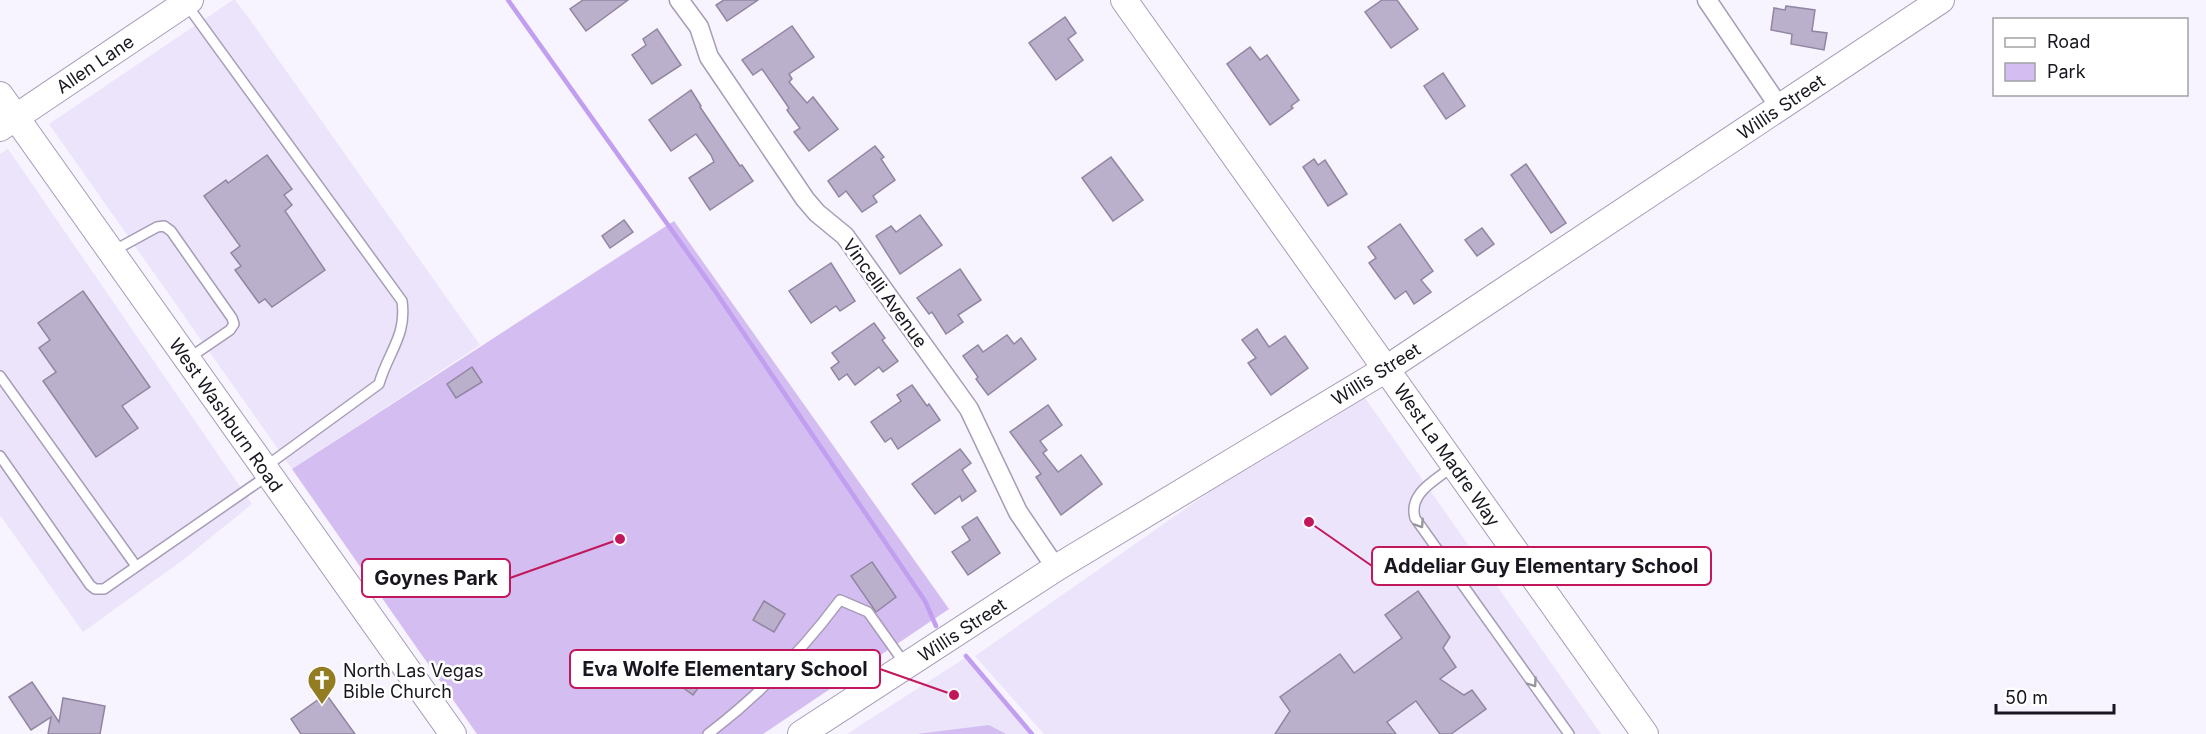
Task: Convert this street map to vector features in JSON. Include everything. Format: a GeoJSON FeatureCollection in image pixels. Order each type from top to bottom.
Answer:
{"type":"FeatureCollection","features":[{"type":"Feature","properties":{"kind":"street","name":"Vincelli Avenue"},"geometry":{"type":"LineString","coordinates":[[679,0],[699,27],[709,57],[805,199],[817,213],[845,236],[969,409],[1018,512],[1056,568]]}},
{"type":"Feature","properties":{"kind":"street","name":"West La Madre Way"},"geometry":{"type":"LineString","coordinates":[[1124,0],[1454,465],[1638,732]]}},
{"type":"Feature","properties":{"kind":"street"},"geometry":{"type":"LineString","coordinates":[[1707,0],[1780,108]]}},
{"type":"Feature","properties":{"kind":"street","name":"Willis Street"},"geometry":{"type":"LineString","coordinates":[[801,734],[1056,568],[1386,369],[1941,0]]}},
{"type":"Feature","properties":{"kind":"street","name":"Allen Lane"},"geometry":{"type":"LineString","coordinates":[[8,123],[188,2]]}},
{"type":"Feature","properties":{"kind":"street","name":"West Washburn Road"},"geometry":{"type":"LineString","coordinates":[[0,95],[8,123],[111,252],[453,734]]}},
{"type":"Feature","properties":{"kind":"lane"},"geometry":{"type":"LineString","coordinates":[[0,456],[90,585],[95,589],[104,589],[266,471],[380,384],[383,371],[402,331],[404,316],[402,301],[188,2]]}},
{"type":"Feature","properties":{"kind":"lane"},"geometry":{"type":"LineString","coordinates":[[111,252],[157,227],[164,226],[171,231],[234,324],[230,330],[188,360]]}},
{"type":"Feature","properties":{"kind":"lane"},"geometry":{"type":"LineString","coordinates":[[0,376],[136,566]]}},
{"type":"Feature","properties":{"kind":"lane"},"geometry":{"type":"LineString","coordinates":[[1454,465],[1417,495],[1412,509],[1415,518],[1569,734]]}},
{"type":"Feature","properties":{"kind":"lane"},"geometry":{"type":"LineString","coordinates":[[708,734],[731,717],[773,678],[814,634],[840,600],[867,612],[907,666]]}},
{"type":"Feature","properties":{"kind":"shaded area"},"geometry":{"type":"Polygon","coordinates":[[[233,0],[248,17],[480,345],[292,469],[49,124],[233,0]]]}},
{"type":"Feature","properties":{"kind":"shaded area"},"geometry":{"type":"Polygon","coordinates":[[[8,149],[252,504],[184,559],[83,632],[0,515],[0,154],[8,149]]]}},
{"type":"Feature","properties":{"kind":"shaded area"},"geometry":{"type":"Polygon","coordinates":[[[1358,388],[1601,734],[1044,734],[975,656],[1358,388]]]}},
{"type":"Feature","properties":{"kind":"shaded area"},"geometry":{"type":"Polygon","coordinates":[[[968,656],[1032,734],[847,734],[968,656]]]}},
{"type":"Feature","properties":{"kind":"green space"},"geometry":{"type":"Polygon","coordinates":[[[674,221],[949,609],[763,734],[477,734],[292,469],[674,221]]]}},
{"type":"Feature","properties":{"kind":"green space"},"geometry":{"type":"Polygon","coordinates":[[[989,725],[1006,734],[917,734],[989,725]]]}},
{"type":"Feature","properties":{"kind":"building"},"geometry":{"type":"Polygon","coordinates":[[[583,0],[628,0],[586,31],[570,9],[583,0]]]}},
{"type":"Feature","properties":{"kind":"building"},"geometry":{"type":"Polygon","coordinates":[[[724,0],[758,0],[727,21],[716,5],[724,0]]]}},
{"type":"Feature","properties":{"kind":"building"},"geometry":{"type":"Polygon","coordinates":[[[1382,0],[1397,0],[1418,29],[1391,48],[1365,12],[1382,0]]]}},
{"type":"Feature","properties":{"kind":"building"},"geometry":{"type":"Polygon","coordinates":[[[1786,6],[1815,10],[1812,31],[1827,33],[1824,50],[1791,44],[1792,34],[1771,30],[1774,8],[1785,10],[1786,6]]]}},
{"type":"Feature","properties":{"kind":"building"},"geometry":{"type":"Polygon","coordinates":[[[1065,17],[1076,33],[1068,39],[1083,60],[1056,80],[1029,43],[1065,17]]]}},
{"type":"Feature","properties":{"kind":"building"},"geometry":{"type":"Polygon","coordinates":[[[792,26],[814,57],[789,74],[792,79],[789,82],[807,103],[813,97],[838,129],[809,151],[794,132],[800,128],[787,110],[789,108],[762,69],[753,75],[742,60],[792,26]]]}},
{"type":"Feature","properties":{"kind":"building"},"geometry":{"type":"Polygon","coordinates":[[[657,29],[681,65],[652,84],[632,55],[646,45],[643,39],[657,29]]]}},
{"type":"Feature","properties":{"kind":"building"},"geometry":{"type":"Polygon","coordinates":[[[1250,47],[1260,60],[1267,55],[1299,100],[1291,106],[1293,108],[1270,125],[1227,64],[1250,47]]]}},
{"type":"Feature","properties":{"kind":"building"},"geometry":{"type":"Polygon","coordinates":[[[1443,73],[1465,106],[1446,119],[1424,86],[1443,73]]]}},
{"type":"Feature","properties":{"kind":"building"},"geometry":{"type":"Polygon","coordinates":[[[691,90],[740,166],[742,165],[753,181],[710,210],[689,178],[714,162],[711,155],[696,134],[671,151],[649,120],[691,90]]]}},
{"type":"Feature","properties":{"kind":"building"},"geometry":{"type":"Polygon","coordinates":[[[875,146],[884,157],[881,159],[895,180],[873,196],[877,202],[862,212],[846,191],[839,197],[828,181],[875,146]]]}},
{"type":"Feature","properties":{"kind":"building"},"geometry":{"type":"Polygon","coordinates":[[[267,155],[292,189],[284,195],[292,205],[285,211],[325,270],[272,307],[265,299],[259,303],[235,270],[241,266],[231,253],[240,246],[204,196],[226,180],[228,183],[267,155]]]}},
{"type":"Feature","properties":{"kind":"building"},"geometry":{"type":"Polygon","coordinates":[[[1111,157],[1143,200],[1113,221],[1082,178],[1111,157]]]}},
{"type":"Feature","properties":{"kind":"building"},"geometry":{"type":"Polygon","coordinates":[[[1314,159],[1318,165],[1325,160],[1347,194],[1328,206],[1303,167],[1314,159]]]}},
{"type":"Feature","properties":{"kind":"building"},"geometry":{"type":"Polygon","coordinates":[[[1526,164],[1566,223],[1551,233],[1511,175],[1526,164]]]}},
{"type":"Feature","properties":{"kind":"building"},"geometry":{"type":"Polygon","coordinates":[[[920,215],[942,245],[900,274],[876,236],[891,226],[896,232],[920,215]]]}},
{"type":"Feature","properties":{"kind":"building"},"geometry":{"type":"Polygon","coordinates":[[[624,220],[633,232],[610,248],[602,236],[624,220]]]}},
{"type":"Feature","properties":{"kind":"building"},"geometry":{"type":"Polygon","coordinates":[[[1400,224],[1433,271],[1421,280],[1431,292],[1414,304],[1406,291],[1395,299],[1369,263],[1376,258],[1368,247],[1400,224]]]}},
{"type":"Feature","properties":{"kind":"building"},"geometry":{"type":"Polygon","coordinates":[[[1482,228],[1494,244],[1477,256],[1465,240],[1482,228]]]}},
{"type":"Feature","properties":{"kind":"building"},"geometry":{"type":"Polygon","coordinates":[[[831,263],[855,301],[840,311],[836,306],[811,323],[789,291],[831,263]]]}},
{"type":"Feature","properties":{"kind":"building"},"geometry":{"type":"Polygon","coordinates":[[[960,269],[981,300],[958,315],[963,322],[946,334],[932,312],[929,314],[917,298],[960,269]]]}},
{"type":"Feature","properties":{"kind":"building"},"geometry":{"type":"Polygon","coordinates":[[[83,291],[150,387],[122,406],[138,428],[96,457],[43,381],[56,372],[39,348],[50,340],[38,323],[83,291]]]}},
{"type":"Feature","properties":{"kind":"building"},"geometry":{"type":"Polygon","coordinates":[[[874,323],[885,338],[882,340],[898,361],[883,372],[879,367],[855,385],[847,374],[839,380],[831,368],[839,362],[832,353],[874,323]]]}},
{"type":"Feature","properties":{"kind":"building"},"geometry":{"type":"Polygon","coordinates":[[[1257,329],[1269,347],[1285,336],[1308,368],[1271,395],[1248,363],[1256,358],[1242,340],[1257,329]]]}},
{"type":"Feature","properties":{"kind":"building"},"geometry":{"type":"Polygon","coordinates":[[[1007,335],[1014,344],[1021,338],[1036,359],[988,395],[963,356],[978,345],[983,352],[1007,335]]]}},
{"type":"Feature","properties":{"kind":"building"},"geometry":{"type":"Polygon","coordinates":[[[472,367],[482,382],[456,398],[447,384],[472,367]]]}},
{"type":"Feature","properties":{"kind":"building"},"geometry":{"type":"Polygon","coordinates":[[[912,385],[940,420],[898,449],[891,438],[885,442],[871,422],[901,401],[897,395],[912,385]]]}},
{"type":"Feature","properties":{"kind":"building"},"geometry":{"type":"Polygon","coordinates":[[[1048,405],[1062,425],[1040,441],[1047,450],[1043,453],[1058,472],[1081,455],[1102,484],[1061,515],[1036,477],[1041,474],[1010,432],[1048,405]]]}},
{"type":"Feature","properties":{"kind":"building"},"geometry":{"type":"Polygon","coordinates":[[[960,449],[971,463],[962,470],[976,491],[962,501],[960,496],[935,514],[912,484],[960,449]]]}},
{"type":"Feature","properties":{"kind":"building"},"geometry":{"type":"Polygon","coordinates":[[[977,517],[1000,553],[968,575],[952,552],[970,540],[962,527],[977,517]]]}},
{"type":"Feature","properties":{"kind":"building"},"geometry":{"type":"Polygon","coordinates":[[[872,562],[896,597],[876,612],[851,576],[872,562]]]}},
{"type":"Feature","properties":{"kind":"building"},"geometry":{"type":"Polygon","coordinates":[[[1418,591],[1450,637],[1443,648],[1456,667],[1440,679],[1464,695],[1472,690],[1486,709],[1451,734],[1440,734],[1416,701],[1387,722],[1396,734],[1275,734],[1290,711],[1280,697],[1340,654],[1354,673],[1402,638],[1385,615],[1418,591]]]}},
{"type":"Feature","properties":{"kind":"building"},"geometry":{"type":"Polygon","coordinates":[[[764,601],[785,614],[774,632],[753,620],[764,601]]]}},
{"type":"Feature","properties":{"kind":"building"},"geometry":{"type":"Polygon","coordinates":[[[688,654],[710,672],[693,695],[670,678],[688,654]]]}},
{"type":"Feature","properties":{"kind":"building"},"geometry":{"type":"Polygon","coordinates":[[[32,682],[59,722],[63,698],[105,706],[100,734],[48,734],[51,717],[31,730],[9,697],[32,682]]]}},
{"type":"Feature","properties":{"kind":"building","name":"North Las Vegas Bible Church"},"geometry":{"type":"Polygon","coordinates":[[[326,694],[355,734],[301,734],[291,719],[326,694]]]}},
{"type":"Feature","properties":{"kind":"waterway"},"geometry":{"type":"LineString","coordinates":[[508,0],[715,291],[925,601],[936,626]]}},
{"type":"Feature","properties":{"kind":"waterway"},"geometry":{"type":"LineString","coordinates":[[966,656],[1032,734]]}},
{"type":"Feature","properties":{"kind":"place","name":"Addeliar Guy Elementary School"},"geometry":{"type":"Point","coordinates":[1309,522]}},
{"type":"Feature","properties":{"kind":"place","name":"Goynes Park"},"geometry":{"type":"Point","coordinates":[620,539]}},
{"type":"Feature","properties":{"kind":"place","name":"Eva Wolfe Elementary School"},"geometry":{"type":"Point","coordinates":[954,695]}},
{"type":"Feature","properties":{"kind":"place","name":"North Las Vegas Bible Church"},"geometry":{"type":"Point","coordinates":[322,706]}}]}
